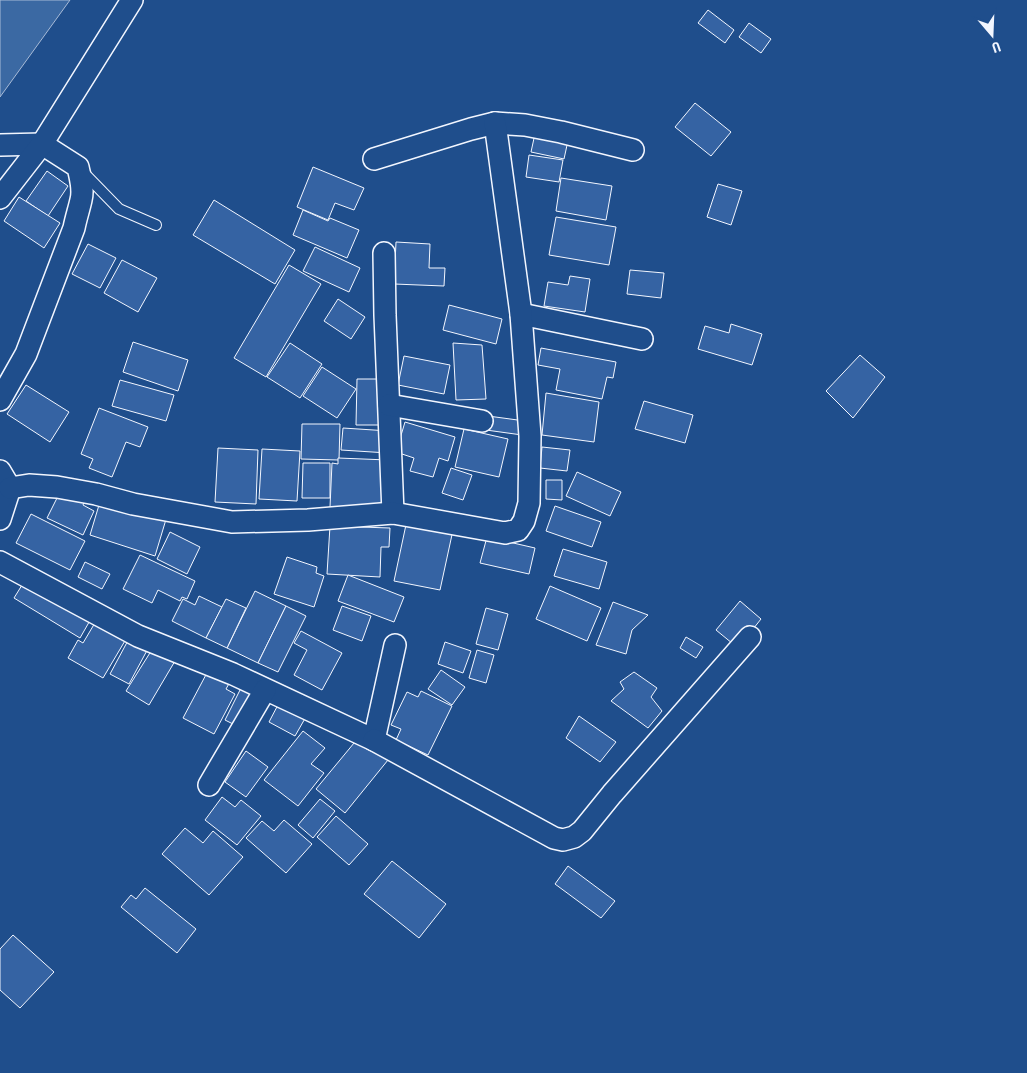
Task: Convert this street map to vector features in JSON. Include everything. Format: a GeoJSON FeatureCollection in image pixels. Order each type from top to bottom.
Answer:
{"type":"FeatureCollection","features":[{"type":"Feature","properties":{"kind":"street"},"geometry":{"type":"LineString","coordinates":[[0,198],[42,144],[132,0]]}},
{"type":"Feature","properties":{"kind":"street"},"geometry":{"type":"LineString","coordinates":[[0,518],[5,480],[96,494],[133,504],[232,522],[308,520],[393,513],[505,533],[518,530],[524,522],[529,503],[530,436],[520,314],[495,123]]}},
{"type":"Feature","properties":{"kind":"street"},"geometry":{"type":"LineString","coordinates":[[374,159],[495,123],[525,125],[561,132],[633,150]]}},
{"type":"Feature","properties":{"kind":"street"},"geometry":{"type":"LineString","coordinates":[[0,145],[42,144],[78,167],[82,184],[82,199],[77,209],[74,228],[26,354],[0,400]]}},
{"type":"Feature","properties":{"kind":"street"},"geometry":{"type":"LineString","coordinates":[[384,253],[393,513]]}},
{"type":"Feature","properties":{"kind":"street"},"geometry":{"type":"LineString","coordinates":[[520,314],[642,339]]}},
{"type":"Feature","properties":{"kind":"street"},"geometry":{"type":"LineString","coordinates":[[389,404],[482,421]]}},
{"type":"Feature","properties":{"kind":"street"},"geometry":{"type":"LineString","coordinates":[[0,562],[138,636],[233,674],[374,740],[554,838],[563,840],[574,837],[582,831],[612,794],[750,637]]}},
{"type":"Feature","properties":{"kind":"street"},"geometry":{"type":"LineString","coordinates":[[374,740],[395,645]]}},
{"type":"Feature","properties":{"kind":"street"},"geometry":{"type":"LineString","coordinates":[[209,785],[265,690]]}},
{"type":"Feature","properties":{"kind":"lane"},"geometry":{"type":"LineString","coordinates":[[78,167],[119,209],[156,225]]}},
{"type":"Feature","properties":{"kind":"water"},"geometry":{"type":"Polygon","coordinates":[[[0,0],[70,0],[0,97],[0,0]]]}},
{"type":"Feature","properties":{"kind":"building"},"geometry":{"type":"Polygon","coordinates":[[[708,10],[734,30],[725,43],[698,23],[708,10]]]}},
{"type":"Feature","properties":{"kind":"building"},"geometry":{"type":"Polygon","coordinates":[[[749,23],[771,39],[761,53],[739,37],[749,23]]]}},
{"type":"Feature","properties":{"kind":"building"},"geometry":{"type":"Polygon","coordinates":[[[695,103],[731,132],[711,156],[675,127],[695,103]]]}},
{"type":"Feature","properties":{"kind":"building"},"geometry":{"type":"Polygon","coordinates":[[[536,129],[569,136],[564,159],[531,152],[536,129]]]}},
{"type":"Feature","properties":{"kind":"building"},"geometry":{"type":"Polygon","coordinates":[[[529,155],[563,160],[559,182],[526,177],[529,155]]]}},
{"type":"Feature","properties":{"kind":"building"},"geometry":{"type":"Polygon","coordinates":[[[313,167],[364,188],[354,210],[335,203],[328,220],[297,207],[313,167]]]}},
{"type":"Feature","properties":{"kind":"building"},"geometry":{"type":"Polygon","coordinates":[[[47,171],[68,186],[48,216],[26,201],[47,171]]]}},
{"type":"Feature","properties":{"kind":"building"},"geometry":{"type":"Polygon","coordinates":[[[561,178],[612,186],[606,220],[556,211],[561,178]]]}},
{"type":"Feature","properties":{"kind":"building"},"geometry":{"type":"Polygon","coordinates":[[[718,184],[742,191],[731,225],[707,217],[718,184]]]}},
{"type":"Feature","properties":{"kind":"building"},"geometry":{"type":"Polygon","coordinates":[[[19,197],[60,223],[44,248],[4,221],[19,197]]]}},
{"type":"Feature","properties":{"kind":"building"},"geometry":{"type":"Polygon","coordinates":[[[214,200],[295,250],[275,284],[193,235],[214,200]]]}},
{"type":"Feature","properties":{"kind":"building"},"geometry":{"type":"Polygon","coordinates":[[[303,210],[328,221],[330,218],[359,230],[347,258],[293,235],[303,210]]]}},
{"type":"Feature","properties":{"kind":"building"},"geometry":{"type":"Polygon","coordinates":[[[556,217],[616,227],[609,265],[549,255],[556,217]]]}},
{"type":"Feature","properties":{"kind":"building"},"geometry":{"type":"Polygon","coordinates":[[[396,242],[430,244],[429,268],[445,268],[444,286],[394,284],[396,242]]]}},
{"type":"Feature","properties":{"kind":"building"},"geometry":{"type":"Polygon","coordinates":[[[88,244],[116,258],[100,288],[72,274],[88,244]]]}},
{"type":"Feature","properties":{"kind":"building"},"geometry":{"type":"Polygon","coordinates":[[[315,247],[360,268],[349,292],[303,271],[315,247]]]}},
{"type":"Feature","properties":{"kind":"building"},"geometry":{"type":"Polygon","coordinates":[[[122,260],[157,278],[138,312],[104,293],[122,260]]]}},
{"type":"Feature","properties":{"kind":"building"},"geometry":{"type":"Polygon","coordinates":[[[289,265],[321,284],[266,377],[234,358],[289,265]]]}},
{"type":"Feature","properties":{"kind":"building"},"geometry":{"type":"Polygon","coordinates":[[[630,270],[664,273],[661,298],[627,294],[630,270]]]}},
{"type":"Feature","properties":{"kind":"building"},"geometry":{"type":"Polygon","coordinates":[[[570,276],[590,279],[585,312],[544,306],[548,282],[568,285],[570,276]]]}},
{"type":"Feature","properties":{"kind":"building"},"geometry":{"type":"Polygon","coordinates":[[[338,299],[365,317],[351,339],[324,321],[338,299]]]}},
{"type":"Feature","properties":{"kind":"building"},"geometry":{"type":"Polygon","coordinates":[[[449,305],[502,319],[496,344],[443,330],[449,305]]]}},
{"type":"Feature","properties":{"kind":"building"},"geometry":{"type":"Polygon","coordinates":[[[731,324],[762,334],[752,365],[698,349],[705,326],[729,333],[731,324]]]}},
{"type":"Feature","properties":{"kind":"building"},"geometry":{"type":"Polygon","coordinates":[[[133,342],[188,360],[178,391],[123,372],[133,342]]]}},
{"type":"Feature","properties":{"kind":"building"},"geometry":{"type":"Polygon","coordinates":[[[290,343],[322,364],[300,398],[267,377],[290,343]]]}},
{"type":"Feature","properties":{"kind":"building"},"geometry":{"type":"Polygon","coordinates":[[[453,343],[482,345],[486,399],[456,400],[453,343]]]}},
{"type":"Feature","properties":{"kind":"building"},"geometry":{"type":"Polygon","coordinates":[[[541,348],[616,362],[613,378],[607,377],[602,399],[556,390],[560,369],[538,365],[541,348]]]}},
{"type":"Feature","properties":{"kind":"building"},"geometry":{"type":"Polygon","coordinates":[[[860,355],[885,377],[853,418],[826,391],[860,355]]]}},
{"type":"Feature","properties":{"kind":"building"},"geometry":{"type":"Polygon","coordinates":[[[404,356],[450,365],[444,394],[398,385],[404,356]]]}},
{"type":"Feature","properties":{"kind":"building"},"geometry":{"type":"Polygon","coordinates":[[[322,367],[356,389],[337,418],[303,396],[322,367]]]}},
{"type":"Feature","properties":{"kind":"building"},"geometry":{"type":"Polygon","coordinates":[[[357,379],[386,379],[385,425],[356,425],[357,379]]]}},
{"type":"Feature","properties":{"kind":"building"},"geometry":{"type":"Polygon","coordinates":[[[120,380],[174,395],[166,421],[112,406],[120,380]]]}},
{"type":"Feature","properties":{"kind":"building"},"geometry":{"type":"Polygon","coordinates":[[[26,385],[69,412],[50,442],[7,414],[26,385]]]}},
{"type":"Feature","properties":{"kind":"building"},"geometry":{"type":"Polygon","coordinates":[[[546,393],[599,402],[594,442],[542,435],[546,393]]]}},
{"type":"Feature","properties":{"kind":"building"},"geometry":{"type":"Polygon","coordinates":[[[644,401],[693,415],[685,443],[635,429],[644,401]]]}},
{"type":"Feature","properties":{"kind":"building"},"geometry":{"type":"Polygon","coordinates":[[[99,408],[148,427],[140,447],[126,442],[112,477],[89,468],[93,459],[81,454],[99,408]]]}},
{"type":"Feature","properties":{"kind":"building"},"geometry":{"type":"Polygon","coordinates":[[[488,416],[525,421],[522,435],[486,430],[488,416]]]}},
{"type":"Feature","properties":{"kind":"building"},"geometry":{"type":"Polygon","coordinates":[[[405,422],[455,437],[448,461],[439,458],[433,477],[410,471],[414,458],[396,452],[405,422]]]}},
{"type":"Feature","properties":{"kind":"building"},"geometry":{"type":"Polygon","coordinates":[[[302,424],[340,424],[339,460],[301,459],[302,424]]]}},
{"type":"Feature","properties":{"kind":"building"},"geometry":{"type":"Polygon","coordinates":[[[343,428],[389,431],[388,453],[341,450],[343,428]]]}},
{"type":"Feature","properties":{"kind":"building"},"geometry":{"type":"Polygon","coordinates":[[[464,429],[508,439],[499,477],[455,467],[464,429]]]}},
{"type":"Feature","properties":{"kind":"building"},"geometry":{"type":"Polygon","coordinates":[[[542,447],[570,450],[567,471],[540,468],[542,447]]]}},
{"type":"Feature","properties":{"kind":"building"},"geometry":{"type":"Polygon","coordinates":[[[218,448],[258,450],[256,504],[215,502],[218,448]]]}},
{"type":"Feature","properties":{"kind":"building"},"geometry":{"type":"Polygon","coordinates":[[[262,449],[300,451],[297,501],[259,499],[262,449]]]}},
{"type":"Feature","properties":{"kind":"building"},"geometry":{"type":"Polygon","coordinates":[[[338,458],[388,460],[386,509],[330,507],[332,463],[338,464],[338,458]]]}},
{"type":"Feature","properties":{"kind":"building"},"geometry":{"type":"Polygon","coordinates":[[[303,463],[330,463],[330,498],[302,498],[303,463]]]}},
{"type":"Feature","properties":{"kind":"building"},"geometry":{"type":"Polygon","coordinates":[[[451,468],[472,475],[463,500],[442,493],[451,468]]]}},
{"type":"Feature","properties":{"kind":"building"},"geometry":{"type":"Polygon","coordinates":[[[577,472],[621,492],[610,516],[566,496],[577,472]]]}},
{"type":"Feature","properties":{"kind":"building"},"geometry":{"type":"Polygon","coordinates":[[[546,480],[562,480],[562,500],[546,499],[546,480]]]}},
{"type":"Feature","properties":{"kind":"building"},"geometry":{"type":"Polygon","coordinates":[[[62,488],[85,499],[83,505],[94,511],[83,535],[47,518],[62,488]]]}},
{"type":"Feature","properties":{"kind":"building"},"geometry":{"type":"Polygon","coordinates":[[[99,505],[167,516],[155,556],[90,535],[99,505]]]}},
{"type":"Feature","properties":{"kind":"building"},"geometry":{"type":"Polygon","coordinates":[[[555,506],[601,522],[592,547],[546,531],[555,506]]]}},
{"type":"Feature","properties":{"kind":"building"},"geometry":{"type":"Polygon","coordinates":[[[31,514],[85,541],[70,570],[16,543],[31,514]]]}},
{"type":"Feature","properties":{"kind":"building"},"geometry":{"type":"Polygon","coordinates":[[[407,520],[453,530],[440,590],[394,581],[407,520]]]}},
{"type":"Feature","properties":{"kind":"building"},"geometry":{"type":"Polygon","coordinates":[[[330,526],[390,528],[389,547],[381,547],[380,577],[327,574],[330,526]]]}},
{"type":"Feature","properties":{"kind":"building"},"geometry":{"type":"Polygon","coordinates":[[[170,532],[200,547],[187,574],[157,559],[170,532]]]}},
{"type":"Feature","properties":{"kind":"building"},"geometry":{"type":"Polygon","coordinates":[[[487,537],[535,548],[529,574],[480,563],[487,537]]]}},
{"type":"Feature","properties":{"kind":"building"},"geometry":{"type":"Polygon","coordinates":[[[563,549],[607,562],[599,589],[554,576],[563,549]]]}},
{"type":"Feature","properties":{"kind":"building"},"geometry":{"type":"Polygon","coordinates":[[[140,555],[195,581],[187,599],[182,597],[180,601],[158,590],[152,603],[123,589],[140,555]]]}},
{"type":"Feature","properties":{"kind":"building"},"geometry":{"type":"Polygon","coordinates":[[[287,557],[317,567],[316,573],[324,576],[314,607],[274,594],[287,557]]]}},
{"type":"Feature","properties":{"kind":"building"},"geometry":{"type":"Polygon","coordinates":[[[85,562],[110,574],[102,589],[78,577],[85,562]]]}},
{"type":"Feature","properties":{"kind":"building"},"geometry":{"type":"Polygon","coordinates":[[[348,575],[404,597],[394,622],[338,601],[348,575]]]}},
{"type":"Feature","properties":{"kind":"building"},"geometry":{"type":"Polygon","coordinates":[[[27,577],[92,617],[80,638],[14,598],[27,577]]]}},
{"type":"Feature","properties":{"kind":"building"},"geometry":{"type":"Polygon","coordinates":[[[550,586],[601,608],[587,641],[536,619],[550,586]]]}},
{"type":"Feature","properties":{"kind":"building"},"geometry":{"type":"Polygon","coordinates":[[[255,591],[286,606],[258,663],[227,648],[255,591]]]}},
{"type":"Feature","properties":{"kind":"building"},"geometry":{"type":"Polygon","coordinates":[[[199,596],[222,607],[206,638],[172,621],[183,599],[195,605],[199,596]]]}},
{"type":"Feature","properties":{"kind":"building"},"geometry":{"type":"Polygon","coordinates":[[[226,599],[246,608],[227,648],[206,638],[226,599]]]}},
{"type":"Feature","properties":{"kind":"building"},"geometry":{"type":"Polygon","coordinates":[[[740,601],[761,619],[738,648],[716,630],[740,601]]]}},
{"type":"Feature","properties":{"kind":"building"},"geometry":{"type":"Polygon","coordinates":[[[613,602],[648,615],[632,630],[626,654],[596,645],[613,602]]]}},
{"type":"Feature","properties":{"kind":"building"},"geometry":{"type":"Polygon","coordinates":[[[286,606],[306,616],[278,672],[258,663],[286,606]]]}},
{"type":"Feature","properties":{"kind":"building"},"geometry":{"type":"Polygon","coordinates":[[[342,606],[371,616],[362,641],[333,630],[342,606]]]}},
{"type":"Feature","properties":{"kind":"building"},"geometry":{"type":"Polygon","coordinates":[[[486,608],[508,614],[498,650],[476,644],[486,608]]]}},
{"type":"Feature","properties":{"kind":"building"},"geometry":{"type":"Polygon","coordinates":[[[99,616],[129,634],[103,678],[68,658],[78,640],[83,643],[99,616]]]}},
{"type":"Feature","properties":{"kind":"building"},"geometry":{"type":"Polygon","coordinates":[[[301,631],[342,653],[322,690],[294,675],[307,650],[294,643],[301,631]]]}},
{"type":"Feature","properties":{"kind":"building"},"geometry":{"type":"Polygon","coordinates":[[[132,633],[151,643],[129,684],[110,674],[132,633]]]}},
{"type":"Feature","properties":{"kind":"building"},"geometry":{"type":"Polygon","coordinates":[[[686,637],[703,647],[696,658],[680,648],[686,637]]]}},
{"type":"Feature","properties":{"kind":"building"},"geometry":{"type":"Polygon","coordinates":[[[445,642],[471,651],[463,673],[438,664],[445,642]]]}},
{"type":"Feature","properties":{"kind":"building"},"geometry":{"type":"Polygon","coordinates":[[[153,648],[175,661],[149,705],[126,691],[153,648]]]}},
{"type":"Feature","properties":{"kind":"building"},"geometry":{"type":"Polygon","coordinates":[[[477,650],[494,655],[486,683],[469,678],[477,650]]]}},
{"type":"Feature","properties":{"kind":"building"},"geometry":{"type":"Polygon","coordinates":[[[209,669],[231,680],[226,689],[235,694],[214,734],[183,718],[209,669]]]}},
{"type":"Feature","properties":{"kind":"building"},"geometry":{"type":"Polygon","coordinates":[[[441,670],[465,687],[452,705],[428,689],[441,670]]]}},
{"type":"Feature","properties":{"kind":"building"},"geometry":{"type":"Polygon","coordinates":[[[634,672],[657,688],[651,697],[662,711],[648,728],[611,701],[624,689],[620,682],[634,672]]]}},
{"type":"Feature","properties":{"kind":"building"},"geometry":{"type":"Polygon","coordinates":[[[244,682],[261,690],[241,728],[225,720],[244,682]]]}},
{"type":"Feature","properties":{"kind":"building"},"geometry":{"type":"Polygon","coordinates":[[[421,691],[452,706],[428,755],[396,740],[401,729],[391,725],[407,692],[418,697],[421,691]]]}},
{"type":"Feature","properties":{"kind":"building"},"geometry":{"type":"Polygon","coordinates":[[[280,701],[307,715],[295,736],[269,722],[280,701]]]}},
{"type":"Feature","properties":{"kind":"building"},"geometry":{"type":"Polygon","coordinates":[[[579,716],[616,742],[600,762],[566,738],[579,716]]]}},
{"type":"Feature","properties":{"kind":"building"},"geometry":{"type":"Polygon","coordinates":[[[303,731],[325,748],[311,764],[324,773],[298,806],[264,780],[303,731]]]}},
{"type":"Feature","properties":{"kind":"building"},"geometry":{"type":"Polygon","coordinates":[[[359,737],[388,760],[345,813],[316,789],[359,737]]]}},
{"type":"Feature","properties":{"kind":"building"},"geometry":{"type":"Polygon","coordinates":[[[246,751],[268,767],[246,797],[225,782],[246,751]]]}},
{"type":"Feature","properties":{"kind":"building"},"geometry":{"type":"Polygon","coordinates":[[[222,797],[235,807],[241,800],[261,816],[237,845],[205,820],[222,797]]]}},
{"type":"Feature","properties":{"kind":"building"},"geometry":{"type":"Polygon","coordinates":[[[320,799],[335,811],[313,838],[298,825],[320,799]]]}},
{"type":"Feature","properties":{"kind":"building"},"geometry":{"type":"Polygon","coordinates":[[[336,816],[368,844],[349,865],[317,837],[336,816]]]}},
{"type":"Feature","properties":{"kind":"building"},"geometry":{"type":"Polygon","coordinates":[[[284,820],[312,844],[286,873],[246,838],[262,821],[274,831],[284,820]]]}},
{"type":"Feature","properties":{"kind":"building"},"geometry":{"type":"Polygon","coordinates":[[[185,828],[203,843],[213,831],[243,857],[209,895],[162,854],[185,828]]]}},
{"type":"Feature","properties":{"kind":"building"},"geometry":{"type":"Polygon","coordinates":[[[392,861],[446,904],[419,938],[364,894],[392,861]]]}},
{"type":"Feature","properties":{"kind":"building"},"geometry":{"type":"Polygon","coordinates":[[[568,866],[615,901],[601,918],[555,884],[568,866]]]}},
{"type":"Feature","properties":{"kind":"building"},"geometry":{"type":"Polygon","coordinates":[[[145,888],[196,929],[177,953],[121,907],[131,895],[136,899],[145,888]]]}},
{"type":"Feature","properties":{"kind":"building"},"geometry":{"type":"Polygon","coordinates":[[[13,935],[54,972],[20,1008],[0,990],[0,949],[13,935]]]}}]}
